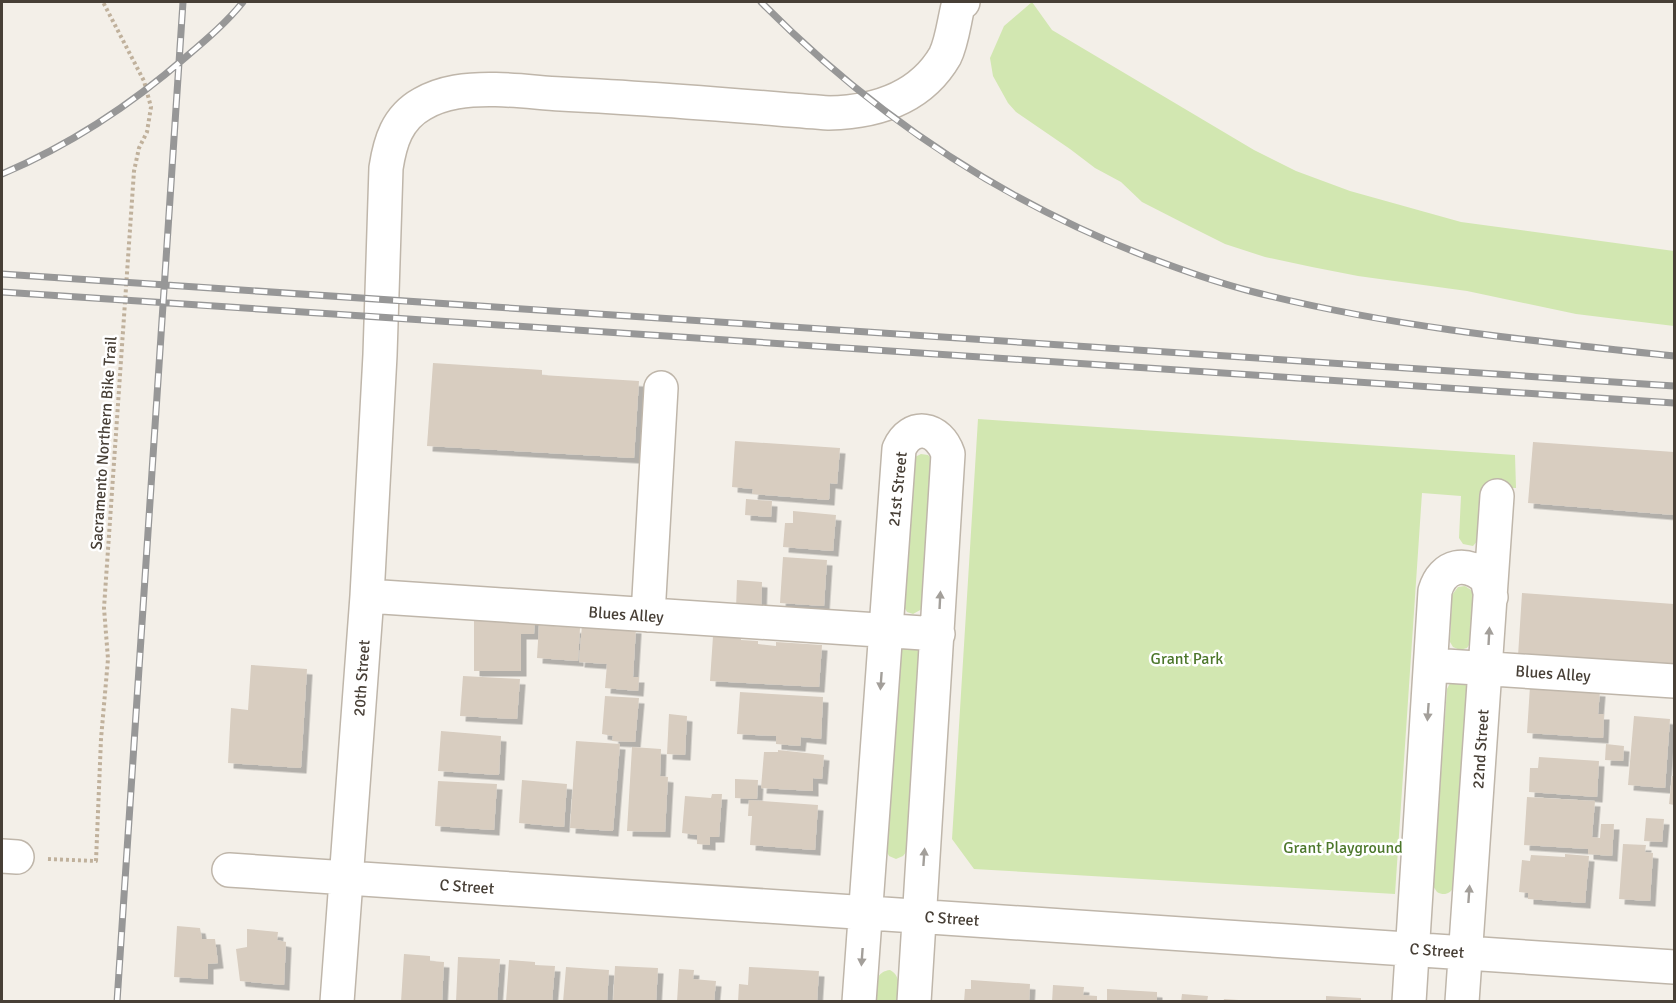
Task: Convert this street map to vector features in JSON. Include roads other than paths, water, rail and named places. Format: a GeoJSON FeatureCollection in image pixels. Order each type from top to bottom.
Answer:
{"type":"FeatureCollection","features":[{"type":"Feature","properties":{"kind":"street","name":"20th Street"},"geometry":{"type":"LineString","coordinates":[[337,1002],[367,596],[380,355],[386,168],[390,144],[397,128],[421,105],[456,92],[486,90],[633,98],[829,113],[878,108],[917,87],[935,70],[946,54],[958,6],[963,2]]}},
{"type":"Feature","properties":{"kind":"street"},"geometry":{"type":"LineString","coordinates":[[648,615],[661,388]]}},
{"type":"Feature","properties":{"kind":"street","name":"21st Street"},"geometry":{"type":"LineString","coordinates":[[859,1002],[899,449],[902,441],[909,436],[925,431],[940,438],[948,454],[914,1002]]}},
{"type":"Feature","properties":{"kind":"street","name":"22nd Street"},"geometry":{"type":"LineString","coordinates":[[1462,1002],[1497,496]]}},
{"type":"Feature","properties":{"kind":"street"},"geometry":{"type":"LineString","coordinates":[[1409,1002],[1435,591],[1438,581],[1444,574],[1463,567],[1472,568],[1487,579],[1491,597]]}},
{"type":"Feature","properties":{"kind":"street","name":"Blues Alley"},"geometry":{"type":"LineString","coordinates":[[367,596],[938,634]]}},
{"type":"Feature","properties":{"kind":"street","name":"Blues Alley"},"geometry":{"type":"LineString","coordinates":[[1431,664],[1674,681]]}},
{"type":"Feature","properties":{"kind":"street","name":"C Street"},"geometry":{"type":"LineString","coordinates":[[230,870],[1674,967]]}},
{"type":"Feature","properties":{"kind":"railway"},"geometry":{"type":"LineString","coordinates":[[117,1002],[183,2]]}},
{"type":"Feature","properties":{"kind":"railway"},"geometry":{"type":"LineString","coordinates":[[2,174],[76,137],[122,107],[202,43],[243,2]]}},
{"type":"Feature","properties":{"kind":"railway"},"geometry":{"type":"LineString","coordinates":[[761,2],[847,81],[892,117],[939,150],[1038,208],[1145,256],[1197,275],[1302,304],[1461,331],[1674,356]]}},
{"type":"Feature","properties":{"kind":"railway"},"geometry":{"type":"LineString","coordinates":[[2,274],[1674,386]]}},
{"type":"Feature","properties":{"kind":"railway"},"geometry":{"type":"LineString","coordinates":[[2,292],[1674,403]]}},
{"type":"Feature","properties":{"kind":"park label","name":"Grant Park"},"geometry":{"type":"Point","coordinates":[1187,658]}},
{"type":"Feature","properties":{"kind":"park label","name":"Grant Playground"},"geometry":{"type":"Point","coordinates":[1343,847]}}]}
